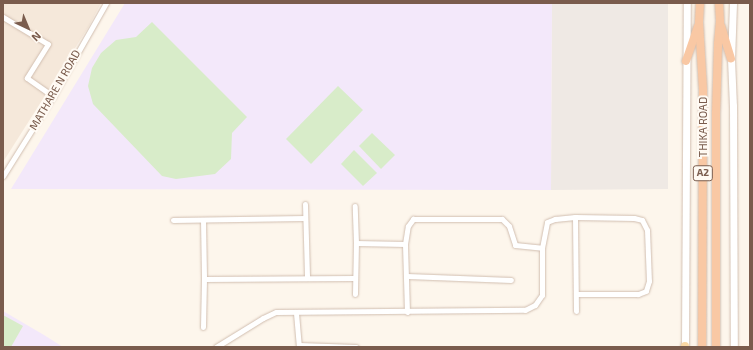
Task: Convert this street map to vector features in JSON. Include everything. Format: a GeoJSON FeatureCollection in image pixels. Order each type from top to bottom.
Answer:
{"type":"FeatureCollection","features":[{"type":"Feature","properties":{"kind":"highway","name":"THIKA ROAD"},"geometry":{"type":"LineString","coordinates":[[700,3],[699,22],[704,90],[702,345]]}},
{"type":"Feature","properties":{"kind":"highway","name":"THIKA ROAD"},"geometry":{"type":"LineString","coordinates":[[716,347],[716,112],[720,21],[719,3]]}},
{"type":"Feature","properties":{"kind":"highway"},"geometry":{"type":"LineString","coordinates":[[720,21],[731,59]]}},
{"type":"Feature","properties":{"kind":"highway"},"geometry":{"type":"LineString","coordinates":[[686,61],[699,22]]}},
{"type":"Feature","properties":{"kind":"main road","name":"THIKA ROAD"},"geometry":{"type":"LineString","coordinates":[[685,347],[687,3]]}},
{"type":"Feature","properties":{"kind":"main road"},"geometry":{"type":"LineString","coordinates":[[733,3],[731,59],[733,106],[734,347]]}},
{"type":"Feature","properties":{"kind":"street","name":"MATHARE N ROAD"},"geometry":{"type":"LineString","coordinates":[[3,176],[53,96],[106,3]]}},
{"type":"Feature","properties":{"kind":"street"},"geometry":{"type":"LineString","coordinates":[[3,16],[48,44],[27,74],[27,78],[53,96]]}},
{"type":"Feature","properties":{"kind":"street"},"geometry":{"type":"LineString","coordinates":[[305,204],[307,277]]}},
{"type":"Feature","properties":{"kind":"street"},"geometry":{"type":"LineString","coordinates":[[355,206],[355,294]]}},
{"type":"Feature","properties":{"kind":"street"},"geometry":{"type":"LineString","coordinates":[[575,217],[576,311]]}},
{"type":"Feature","properties":{"kind":"street"},"geometry":{"type":"LineString","coordinates":[[216,347],[276,312],[524,310],[530,308],[538,302],[542,295],[542,248],[547,222],[555,219],[575,217],[627,218],[642,220],[647,230],[649,281],[648,288],[644,293],[576,294]]}},
{"type":"Feature","properties":{"kind":"street"},"geometry":{"type":"LineString","coordinates":[[174,220],[305,218]]}},
{"type":"Feature","properties":{"kind":"street"},"geometry":{"type":"LineString","coordinates":[[407,312],[405,244],[408,226],[413,219],[502,219],[507,223],[515,245],[542,248]]}},
{"type":"Feature","properties":{"kind":"street"},"geometry":{"type":"LineString","coordinates":[[203,220],[203,327]]}},
{"type":"Feature","properties":{"kind":"street"},"geometry":{"type":"LineString","coordinates":[[356,244],[405,244]]}},
{"type":"Feature","properties":{"kind":"street"},"geometry":{"type":"LineString","coordinates":[[407,276],[512,280]]}},
{"type":"Feature","properties":{"kind":"street"},"geometry":{"type":"LineString","coordinates":[[204,279],[307,277],[354,278]]}},
{"type":"Feature","properties":{"kind":"street"},"geometry":{"type":"LineString","coordinates":[[296,313],[299,346],[356,347]]}},
{"type":"Feature","properties":{"kind":"shaded area"},"geometry":{"type":"Polygon","coordinates":[[[3,3],[101,3],[89,26],[3,162],[3,3]]]}},
{"type":"Feature","properties":{"kind":"shaded area"},"geometry":{"type":"Polygon","coordinates":[[[125,3],[552,3],[551,190],[11,189],[125,3]]]}},
{"type":"Feature","properties":{"kind":"shaded area"},"geometry":{"type":"Polygon","coordinates":[[[552,3],[668,3],[668,189],[551,190],[552,3]]]}},
{"type":"Feature","properties":{"kind":"shaded area"},"geometry":{"type":"Polygon","coordinates":[[[3,311],[44,335],[63,347],[3,347],[3,311]]]}},
{"type":"Feature","properties":{"kind":"green space"},"geometry":{"type":"Polygon","coordinates":[[[152,22],[247,117],[232,133],[231,159],[215,174],[176,179],[162,176],[93,104],[88,86],[92,68],[101,53],[116,40],[136,37],[152,22]]]}},
{"type":"Feature","properties":{"kind":"green space"},"geometry":{"type":"Polygon","coordinates":[[[338,86],[363,110],[311,164],[286,139],[338,86]]]}},
{"type":"Feature","properties":{"kind":"green space"},"geometry":{"type":"Polygon","coordinates":[[[372,133],[395,155],[381,169],[359,146],[372,133]]]}},
{"type":"Feature","properties":{"kind":"green space"},"geometry":{"type":"Polygon","coordinates":[[[354,150],[377,173],[363,186],[341,164],[354,150]]]}},
{"type":"Feature","properties":{"kind":"green space"},"geometry":{"type":"Polygon","coordinates":[[[3,315],[23,326],[11,347],[3,347],[3,315]]]}}]}
